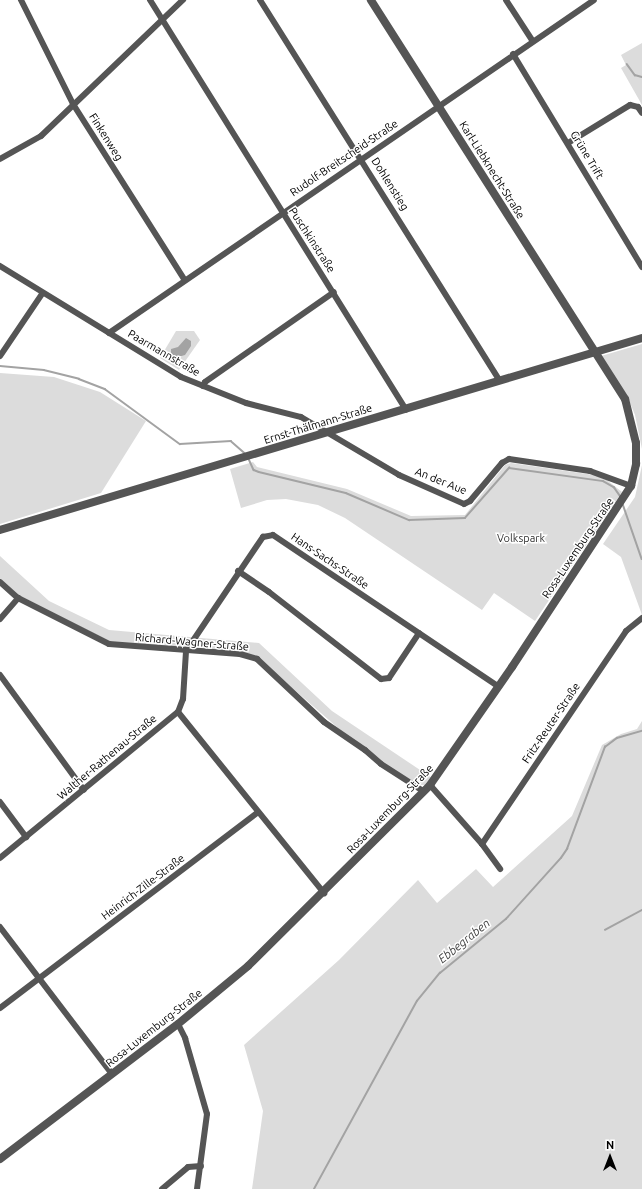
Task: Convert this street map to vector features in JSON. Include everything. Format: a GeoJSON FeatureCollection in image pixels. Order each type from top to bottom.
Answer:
{"type":"FeatureCollection","features":[{"type":"Feature","properties":{"kind":"street","name":"Finkenweg"},"geometry":{"type":"LineString","coordinates":[[21,0],[73,104],[184,279]]}},
{"type":"Feature","properties":{"kind":"street","name":"Puschkinstraße"},"geometry":{"type":"LineString","coordinates":[[150,0],[161,21],[334,292],[406,409]]}},
{"type":"Feature","properties":{"kind":"street"},"geometry":{"type":"LineString","coordinates":[[0,159],[41,136],[184,0]]}},
{"type":"Feature","properties":{"kind":"street","name":"Dohlenstieg"},"geometry":{"type":"LineString","coordinates":[[260,0],[362,159],[500,381]]}},
{"type":"Feature","properties":{"kind":"street","name":"Karl-Liebknecht-Straße"},"geometry":{"type":"LineString","coordinates":[[371,0],[595,352]]}},
{"type":"Feature","properties":{"kind":"street"},"geometry":{"type":"LineString","coordinates":[[506,0],[532,40]]}},
{"type":"Feature","properties":{"kind":"street","name":"Rudolf-Breitscheid-Straße"},"geometry":{"type":"LineString","coordinates":[[109,333],[184,279],[362,159],[532,40],[592,1]]}},
{"type":"Feature","properties":{"kind":"street","name":"Grüne Trift"},"geometry":{"type":"LineString","coordinates":[[513,54],[642,267]]}},
{"type":"Feature","properties":{"kind":"street"},"geometry":{"type":"LineString","coordinates":[[568,143],[630,105],[638,107],[642,113]]}},
{"type":"Feature","properties":{"kind":"street","name":"Paarmannstraße"},"geometry":{"type":"LineString","coordinates":[[0,266],[42,294],[182,377],[246,403],[301,417],[329,432]]}},
{"type":"Feature","properties":{"kind":"street"},"geometry":{"type":"LineString","coordinates":[[203,386],[205,382],[334,292]]}},
{"type":"Feature","properties":{"kind":"street"},"geometry":{"type":"LineString","coordinates":[[0,356],[42,294]]}},
{"type":"Feature","properties":{"kind":"street","name":"Ernst-Thälmann-Straße"},"geometry":{"type":"LineString","coordinates":[[0,530],[642,338]]}},
{"type":"Feature","properties":{"kind":"street","name":"Rosa-Luxemburg-Straße"},"geometry":{"type":"LineString","coordinates":[[0,1159],[178,1024],[248,966],[324,893],[430,785],[498,687],[626,496],[631,486],[636,453],[632,421],[625,399],[595,352]]}},
{"type":"Feature","properties":{"kind":"street","name":"An der Aue"},"geometry":{"type":"LineString","coordinates":[[329,432],[399,475],[464,504],[470,501],[502,463],[508,459],[590,471],[631,486]]}},
{"type":"Feature","properties":{"kind":"street","name":"Hans-Sachs-Straße"},"geometry":{"type":"LineString","coordinates":[[186,651],[263,537],[273,535],[498,687]]}},
{"type":"Feature","properties":{"kind":"street"},"geometry":{"type":"LineString","coordinates":[[238,572],[269,592],[381,679],[388,678],[419,633]]}},
{"type":"Feature","properties":{"kind":"street","name":"Richard-Wagner-Straße"},"geometry":{"type":"LineString","coordinates":[[0,582],[18,598],[109,644],[240,654],[257,659],[324,722],[365,750],[381,764],[424,791]]}},
{"type":"Feature","properties":{"kind":"street"},"geometry":{"type":"LineString","coordinates":[[0,619],[18,598]]}},
{"type":"Feature","properties":{"kind":"street","name":"Fritz-Reuter-Straße"},"geometry":{"type":"LineString","coordinates":[[482,844],[626,631],[642,618]]}},
{"type":"Feature","properties":{"kind":"street"},"geometry":{"type":"LineString","coordinates":[[186,651],[183,699],[178,712],[324,893]]}},
{"type":"Feature","properties":{"kind":"street"},"geometry":{"type":"LineString","coordinates":[[0,675],[84,790]]}},
{"type":"Feature","properties":{"kind":"street","name":"Walther-Rathenau-Straße"},"geometry":{"type":"LineString","coordinates":[[0,858],[178,712]]}},
{"type":"Feature","properties":{"kind":"street"},"geometry":{"type":"LineString","coordinates":[[430,785],[482,844],[500,869]]}},
{"type":"Feature","properties":{"kind":"street"},"geometry":{"type":"LineString","coordinates":[[0,802],[26,837]]}},
{"type":"Feature","properties":{"kind":"street","name":"Heinrich-Zille-Straße"},"geometry":{"type":"LineString","coordinates":[[0,1008],[258,812]]}},
{"type":"Feature","properties":{"kind":"street"},"geometry":{"type":"LineString","coordinates":[[0,927],[112,1074]]}},
{"type":"Feature","properties":{"kind":"street"},"geometry":{"type":"LineString","coordinates":[[178,1024],[185,1038],[206,1114],[197,1189]]}},
{"type":"Feature","properties":{"kind":"street"},"geometry":{"type":"LineString","coordinates":[[162,1189],[188,1167],[200,1166]]}},
{"type":"Feature","properties":{"kind":"green space"},"geometry":{"type":"Polygon","coordinates":[[[642,43],[642,105],[621,68],[626,65],[621,55],[642,43]]]}},
{"type":"Feature","properties":{"kind":"green space"},"geometry":{"type":"Polygon","coordinates":[[[176,331],[194,331],[200,340],[179,370],[160,358],[176,331]]]}},
{"type":"Feature","properties":{"kind":"green space"},"geometry":{"type":"Polygon","coordinates":[[[642,344],[642,449],[635,415],[628,398],[601,356],[642,344]]]}},
{"type":"Feature","properties":{"kind":"green space"},"geometry":{"type":"Polygon","coordinates":[[[0,373],[54,377],[100,392],[146,421],[101,493],[0,524],[0,373]]]}},
{"type":"Feature","properties":{"kind":"green space","name":"Volkspark"},"geometry":{"type":"Polygon","coordinates":[[[253,462],[257,467],[347,489],[411,516],[465,515],[505,465],[511,463],[594,475],[607,480],[622,492],[535,621],[494,593],[482,610],[345,518],[318,505],[286,499],[267,500],[241,508],[230,469],[253,462]]]}},
{"type":"Feature","properties":{"kind":"green space"},"geometry":{"type":"Polygon","coordinates":[[[642,465],[642,615],[621,557],[603,544],[635,497],[642,465]]]}},
{"type":"Feature","properties":{"kind":"green space"},"geometry":{"type":"Polygon","coordinates":[[[0,556],[49,601],[109,630],[259,643],[332,711],[432,778],[425,785],[420,785],[388,767],[338,728],[257,657],[111,642],[20,596],[0,578],[0,556]]]}},
{"type":"Feature","properties":{"kind":"green space"},"geometry":{"type":"Polygon","coordinates":[[[642,721],[642,1189],[252,1189],[263,1111],[244,1045],[339,960],[418,880],[437,903],[476,869],[493,887],[572,816],[602,745],[621,734],[637,729],[642,721]]]}},
{"type":"Feature","properties":{"kind":"shaded area"},"geometry":{"type":"Polygon","coordinates":[[[186,338],[191,341],[191,346],[185,355],[178,357],[171,354],[171,349],[178,347],[186,338]]]}},
{"type":"Feature","properties":{"kind":"waterway"},"geometry":{"type":"LineString","coordinates":[[627,64],[635,75],[642,77]]}},
{"type":"Feature","properties":{"kind":"waterway"},"geometry":{"type":"LineString","coordinates":[[0,366],[44,370],[79,379],[105,389],[180,444],[231,441],[246,454]]}},
{"type":"Feature","properties":{"kind":"waterway"},"geometry":{"type":"LineString","coordinates":[[249,459],[254,470],[259,472],[346,493],[409,520],[465,518],[509,468],[603,481],[614,487],[621,497]]}},
{"type":"Feature","properties":{"kind":"waterway"},"geometry":{"type":"LineString","coordinates":[[623,504],[642,559]]}},
{"type":"Feature","properties":{"kind":"waterway","name":"Ebbegraben"},"geometry":{"type":"LineString","coordinates":[[314,1189],[417,1001],[440,973],[506,919],[561,858],[567,849],[605,747],[617,738],[642,731]]}},
{"type":"Feature","properties":{"kind":"waterway"},"geometry":{"type":"LineString","coordinates":[[605,930],[642,910]]}}]}
